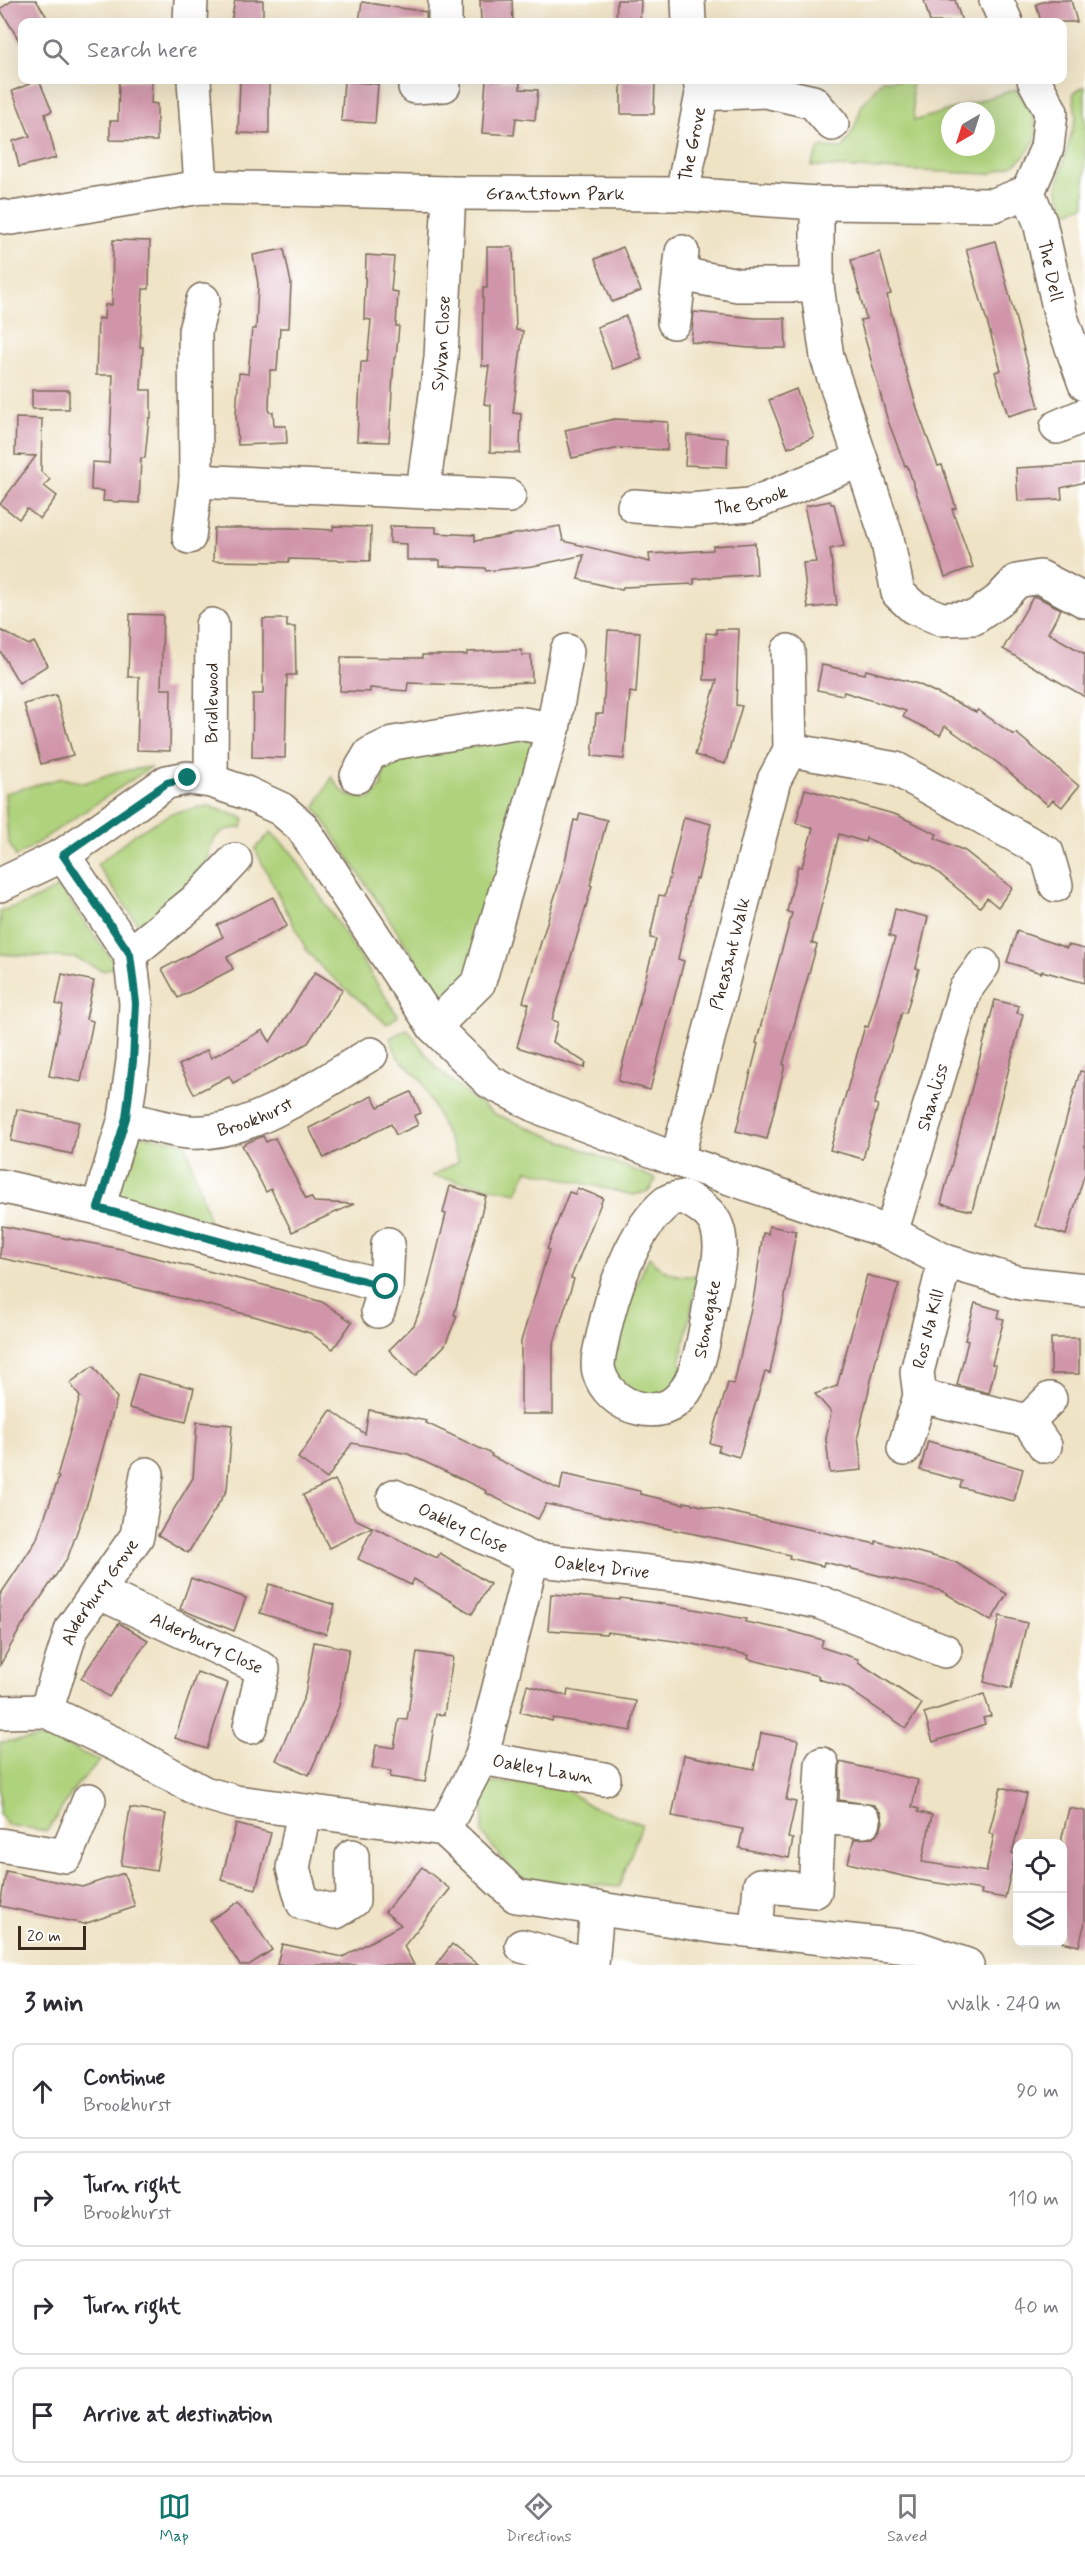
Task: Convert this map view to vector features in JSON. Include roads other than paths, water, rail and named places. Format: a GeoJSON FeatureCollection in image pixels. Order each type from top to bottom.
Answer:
{"type":"FeatureCollection","features":[{"type":"Feature","properties":{"kind":"street"},"geometry":{"type":"LineString","coordinates":[[190,18],[191,0]]}},
{"type":"Feature","properties":{"kind":"street"},"geometry":{"type":"LineString","coordinates":[[445,0],[445,18]]}},
{"type":"Feature","properties":{"kind":"street"},"geometry":{"type":"LineString","coordinates":[[688,0],[689,18]]}},
{"type":"Feature","properties":{"kind":"street"},"geometry":{"type":"LineString","coordinates":[[996,0],[1004,18]]}},
{"type":"Feature","properties":{"kind":"street"},"geometry":{"type":"LineString","coordinates":[[194,84],[201,187]]}},
{"type":"Feature","properties":{"kind":"street"},"geometry":{"type":"LineString","coordinates":[[1028,192],[1047,148],[1051,112],[1036,84]]}},
{"type":"Feature","properties":{"kind":"street","name":"The Grove"},"geometry":{"type":"LineString","coordinates":[[682,194],[701,87],[765,91],[813,102],[832,124]]}},
{"type":"Feature","properties":{"kind":"street","name":"Grantstown Park"},"geometry":{"type":"LineString","coordinates":[[0,216],[12,218],[201,187],[449,193],[682,194],[817,203],[994,205],[1028,192]]}},
{"type":"Feature","properties":{"kind":"street","name":"The Dell"},"geometry":{"type":"LineString","coordinates":[[1028,192],[1040,222],[1061,317],[1085,384]]}},
{"type":"Feature","properties":{"kind":"street","name":"Sylvan Close"},"geometry":{"type":"LineString","coordinates":[[423,490],[441,358],[449,193]]}},
{"type":"Feature","properties":{"kind":"street"},"geometry":{"type":"LineString","coordinates":[[817,203],[817,285],[827,357],[887,538],[898,593],[913,607],[941,619],[974,618],[998,602],[1017,581],[1040,577],[1085,601]]}},
{"type":"Feature","properties":{"kind":"street"},"geometry":{"type":"LineString","coordinates":[[674,322],[681,262],[738,285],[817,285]]}},
{"type":"Feature","properties":{"kind":"street"},"geometry":{"type":"LineString","coordinates":[[189,537],[196,481],[195,331],[203,300]]}},
{"type":"Feature","properties":{"kind":"street","name":"The Brook"},"geometry":{"type":"LineString","coordinates":[[634,506],[689,510],[750,505],[861,460]]}},
{"type":"Feature","properties":{"kind":"street"},"geometry":{"type":"LineString","coordinates":[[196,481],[423,490],[509,496]]}},
{"type":"Feature","properties":{"kind":"street","name":"Bridlewood"},"geometry":{"type":"LineString","coordinates":[[211,781],[212,625]]}},
{"type":"Feature","properties":{"kind":"street"},"geometry":{"type":"LineString","coordinates":[[434,1027],[479,982],[553,729],[567,651]]}},
{"type":"Feature","properties":{"kind":"street","name":"Pheasant Walk"},"geometry":{"type":"LineString","coordinates":[[686,1163],[774,780],[790,750],[788,651]]}},
{"type":"Feature","properties":{"kind":"street"},"geometry":{"type":"LineString","coordinates":[[357,776],[370,754],[393,743],[517,723],[553,729]]}},
{"type":"Feature","properties":{"kind":"street"},"geometry":{"type":"LineString","coordinates":[[790,750],[896,769],[1047,853],[1056,885]]}},
{"type":"Feature","properties":{"kind":"street"},"geometry":{"type":"LineString","coordinates":[[0,885],[63,855],[167,783],[188,778],[211,781],[246,792],[281,809],[302,827],[434,1027],[490,1082],[541,1108],[686,1163],[891,1233],[945,1261],[1020,1283],[1085,1290]]}},
{"type":"Feature","properties":{"kind":"street"},"geometry":{"type":"LineString","coordinates":[[63,855],[130,954],[136,1003],[133,1061],[126,1118],[98,1208]]}},
{"type":"Feature","properties":{"kind":"street"},"geometry":{"type":"LineString","coordinates":[[130,954],[201,896],[236,860]]}},
{"type":"Feature","properties":{"kind":"street","name":"Shanliss"},"geometry":{"type":"LineString","coordinates":[[891,1233],[964,990],[983,965]]}},
{"type":"Feature","properties":{"kind":"street","name":"Brookhurst"},"geometry":{"type":"LineString","coordinates":[[126,1118],[189,1132],[231,1128],[277,1108],[371,1054]]}},
{"type":"Feature","properties":{"kind":"street"},"geometry":{"type":"LineString","coordinates":[[684,1197],[686,1163]]}},
{"type":"Feature","properties":{"kind":"street"},"geometry":{"type":"LineString","coordinates":[[0,1186],[98,1208],[382,1299],[388,1244]]}},
{"type":"Feature","properties":{"kind":"street","name":"Stonegate"},"geometry":{"type":"LineString","coordinates":[[684,1197],[702,1207],[717,1226],[720,1250],[698,1368],[686,1390],[671,1406],[652,1409],[636,1408],[610,1394],[599,1372],[600,1352],[611,1299],[639,1236],[658,1210],[669,1200],[684,1197]]}},
{"type":"Feature","properties":{"kind":"street","name":"Ros Na Kill"},"geometry":{"type":"LineString","coordinates":[[903,1449],[920,1396],[917,1372],[945,1261]]}},
{"type":"Feature","properties":{"kind":"street"},"geometry":{"type":"LineString","coordinates":[[920,1396],[1041,1422]]}},
{"type":"Feature","properties":{"kind":"street","name":"Alderbury Grove"},"geometry":{"type":"LineString","coordinates":[[46,1711],[72,1628],[137,1536],[147,1474]]}},
{"type":"Feature","properties":{"kind":"street","name":"Oakley Close"},"geometry":{"type":"LineString","coordinates":[[394,1496],[532,1559]]}},
{"type":"Feature","properties":{"kind":"street","name":"Oakley Drive"},"geometry":{"type":"LineString","coordinates":[[444,1829],[481,1758],[532,1559],[692,1576],[819,1602],[945,1650]]}},
{"type":"Feature","properties":{"kind":"street","name":"Alderbury Close"},"geometry":{"type":"LineString","coordinates":[[98,1592],[263,1669],[250,1727]]}},
{"type":"Feature","properties":{"kind":"street"},"geometry":{"type":"LineString","coordinates":[[0,1712],[46,1711],[117,1745],[204,1793],[236,1802],[444,1829],[516,1896],[756,1931],[828,1952],[918,1948],[967,1965]]}},
{"type":"Feature","properties":{"kind":"street","name":"Oakley Lawn"},"geometry":{"type":"LineString","coordinates":[[481,1758],[604,1779]]}},
{"type":"Feature","properties":{"kind":"street"},"geometry":{"type":"LineString","coordinates":[[756,1931],[760,1885],[815,1891],[822,1764]]}},
{"type":"Feature","properties":{"kind":"street"},"geometry":{"type":"LineString","coordinates":[[0,1845],[66,1856],[89,1800]]}},
{"type":"Feature","properties":{"kind":"street"},"geometry":{"type":"LineString","coordinates":[[304,1811],[293,1868],[303,1903],[336,1912],[352,1901],[352,1856]]}},
{"type":"Feature","properties":{"kind":"street"},"geometry":{"type":"LineString","coordinates":[[820,1817],[864,1821]]}},
{"type":"Feature","properties":{"kind":"street"},"geometry":{"type":"LineString","coordinates":[[522,1946],[592,1965],[597,1908]]}}]}
